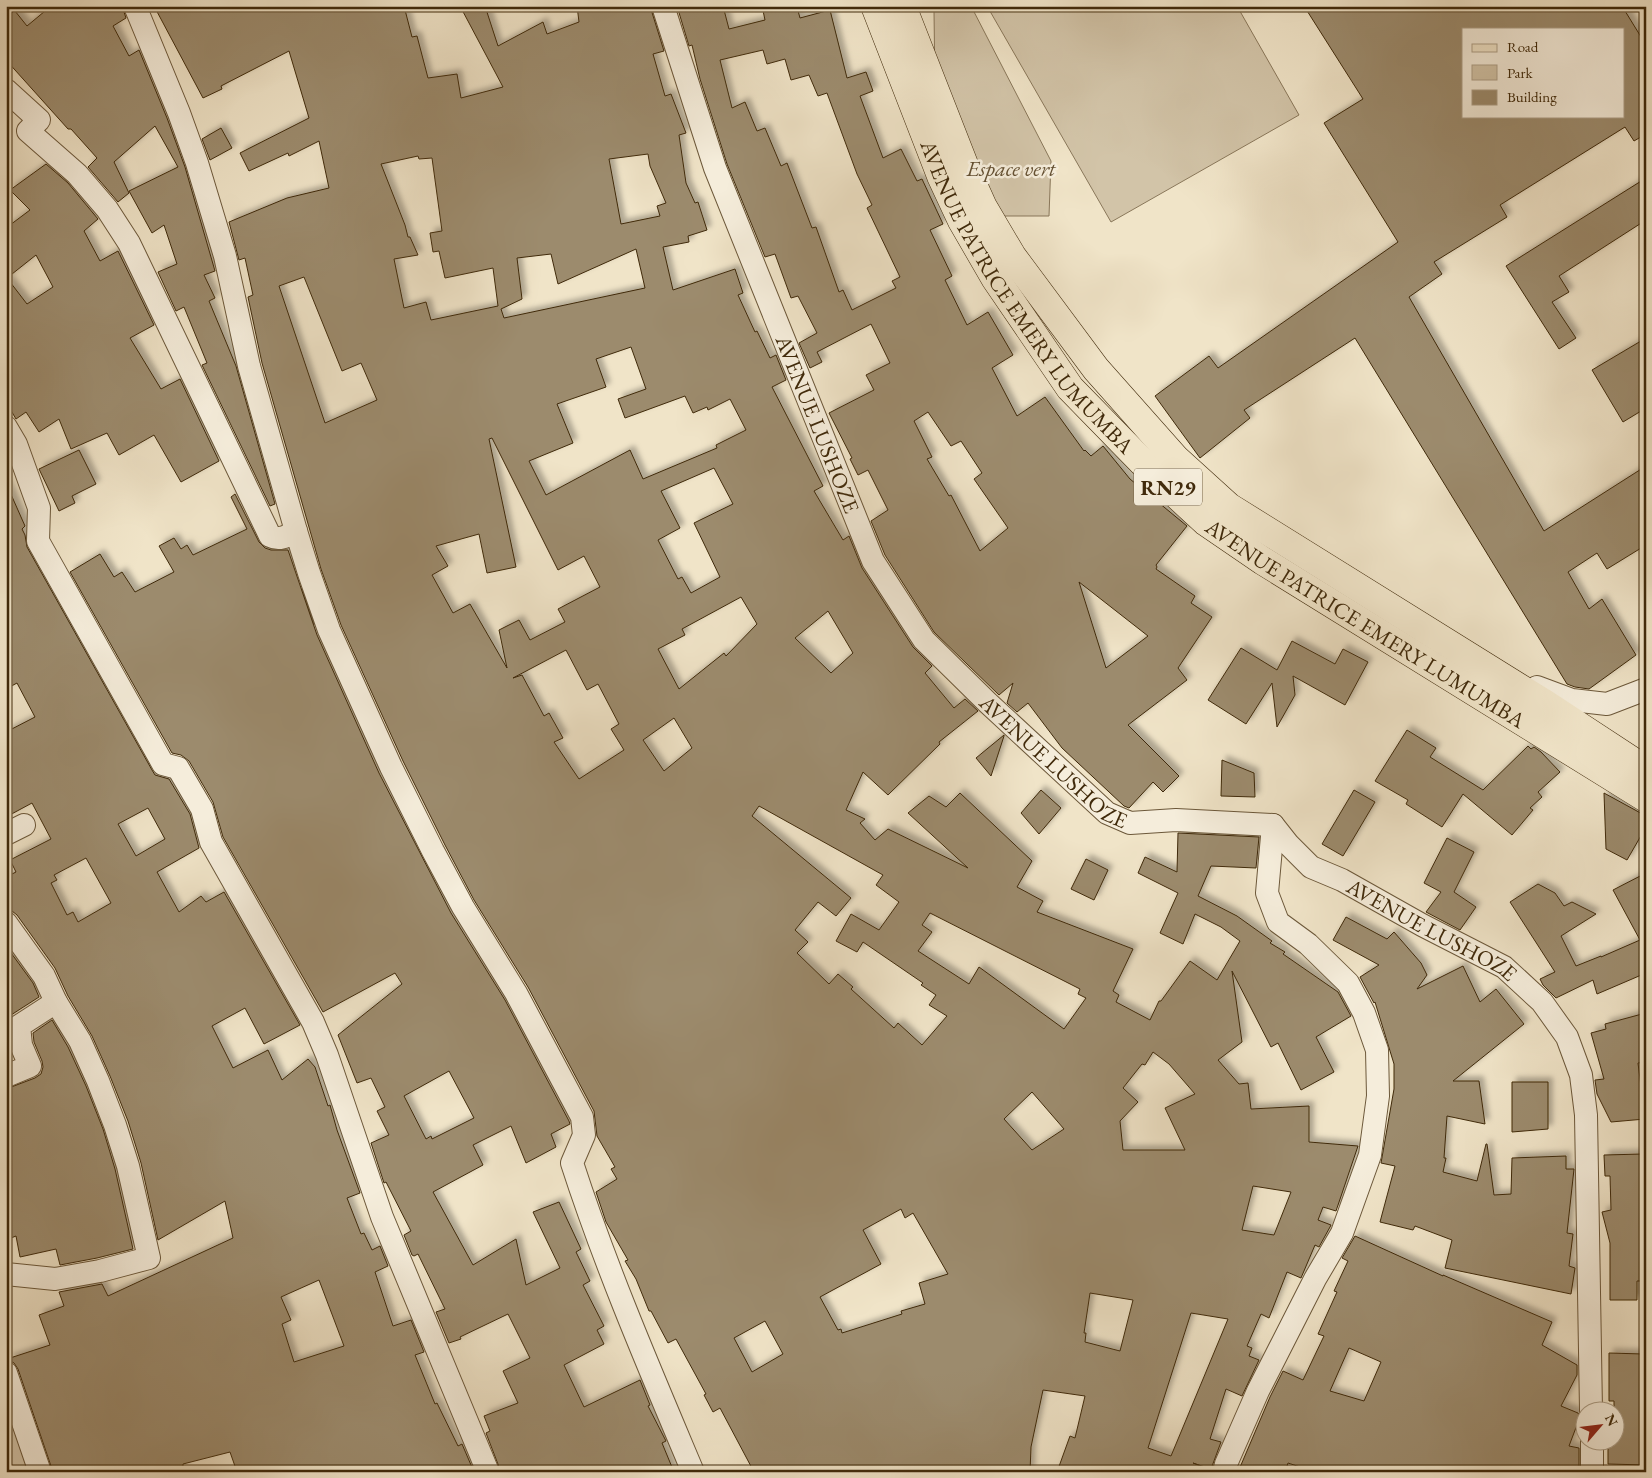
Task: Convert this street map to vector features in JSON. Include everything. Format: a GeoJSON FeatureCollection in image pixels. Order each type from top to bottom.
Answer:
{"type":"FeatureCollection","features":[{"type":"Feature","properties":{"kind":"main road","name":"AVENUE PATRICE EMERY LUMUMBA"},"geometry":{"type":"LineString","coordinates":[[875,6],[941,176],[962,221],[995,278],[1070,388],[1152,472],[1206,522],[1272,566],[1646,798]]}},
{"type":"Feature","properties":{"kind":"main road","name":"AVENUE PATRICE EMERY LUMUMBA"},"geometry":{"type":"LineString","coordinates":[[902,6],[964,167],[983,207],[1012,256],[1096,369],[1175,458],[1229,507],[1547,705],[1646,770]]}},
{"type":"Feature","properties":{"kind":"main road"},"geometry":{"type":"LineString","coordinates":[[1070,388],[1096,369]]}},
{"type":"Feature","properties":{"kind":"street"},"geometry":{"type":"LineString","coordinates":[[135,6],[179,113],[197,163],[225,256],[249,366],[296,531],[329,630],[391,767],[433,851],[463,907],[516,993],[582,1117],[584,1135],[572,1163],[591,1221],[693,1472]]}},
{"type":"Feature","properties":{"kind":"street","name":"AVENUE LUSHOZE"},"geometry":{"type":"LineString","coordinates":[[663,6],[714,168],[869,552],[924,640],[962,678],[1107,813],[1130,823],[1176,820],[1273,825],[1288,844],[1311,867],[1342,880],[1422,925],[1504,967],[1542,1002],[1567,1037],[1581,1075],[1586,1115],[1591,1400]]}},
{"type":"Feature","properties":{"kind":"street"},"geometry":{"type":"LineString","coordinates":[[6,90],[39,120],[28,131],[77,174],[107,209],[129,243],[270,536],[280,539],[296,531]]}},
{"type":"Feature","properties":{"kind":"street"},"geometry":{"type":"LineString","coordinates":[[6,427],[16,444],[39,508],[38,541],[163,764],[178,768],[202,809],[211,842],[313,1022],[327,1055],[382,1217],[488,1472]]}},
{"type":"Feature","properties":{"kind":"street"},"geometry":{"type":"LineString","coordinates":[[1547,705],[1537,687],[1572,700],[1607,704],[1646,689]]}},
{"type":"Feature","properties":{"kind":"street"},"geometry":{"type":"LineString","coordinates":[[1224,1472],[1258,1391],[1315,1279],[1342,1233],[1370,1155],[1378,1096],[1378,1050],[1364,1013],[1348,983],[1308,944],[1278,922],[1267,893],[1273,825]]}},
{"type":"Feature","properties":{"kind":"street"},"geometry":{"type":"LineString","coordinates":[[6,923],[44,976],[56,1002],[80,1041],[115,1125],[128,1166],[149,1258],[100,1271],[55,1279],[6,1274]]}},
{"type":"Feature","properties":{"kind":"street"},"geometry":{"type":"LineString","coordinates":[[6,1076],[30,1066],[21,1045],[19,1026],[56,1002]]}},
{"type":"Feature","properties":{"kind":"street"},"geometry":{"type":"LineString","coordinates":[[6,1373],[40,1472]]}},
{"type":"Feature","properties":{"kind":"street"},"geometry":{"type":"LineString","coordinates":[[1592,1450],[1592,1472]]}},
{"type":"Feature","properties":{"kind":"green space","name":"Espace vert"},"geometry":{"type":"Polygon","coordinates":[[[929,6],[971,6],[1051,161],[1049,216],[989,216],[935,90],[934,11],[929,6]]]}},
{"type":"Feature","properties":{"kind":"green space"},"geometry":{"type":"Polygon","coordinates":[[[987,6],[1237,6],[1299,115],[1111,222],[987,6]]]}},
{"type":"Feature","properties":{"kind":"green space"},"geometry":{"type":"Polygon","coordinates":[[[6,1398],[35,1472],[6,1472],[6,1398]]]}},
{"type":"Feature","properties":{"kind":"building"},"geometry":{"type":"Polygon","coordinates":[[[6,6],[11,6],[27,26],[51,6],[122,6],[126,18],[113,26],[129,56],[139,50],[185,167],[215,271],[204,275],[215,298],[209,301],[236,366],[275,504],[270,506],[202,365],[207,363],[184,307],[176,311],[158,272],[177,264],[164,225],[152,233],[129,191],[178,167],[155,126],[114,162],[129,193],[118,202],[88,167],[97,158],[71,129],[68,129],[6,60],[6,6]]]}},
{"type":"Feature","properties":{"kind":"building"},"geometry":{"type":"Polygon","coordinates":[[[154,6],[404,6],[412,37],[417,36],[428,78],[457,74],[461,98],[503,87],[460,6],[485,6],[498,46],[543,22],[547,34],[579,22],[577,6],[650,6],[664,51],[653,54],[665,96],[671,94],[686,133],[679,135],[686,183],[695,203],[698,202],[707,230],[688,236],[689,242],[663,247],[673,290],[735,269],[743,293],[738,295],[755,332],[757,331],[770,358],[776,355],[786,380],[772,387],[823,486],[814,491],[843,540],[849,536],[862,568],[913,647],[932,666],[925,673],[954,708],[965,699],[978,711],[939,742],[940,744],[888,795],[863,772],[846,810],[865,819],[860,823],[875,840],[888,829],[968,868],[908,813],[929,796],[946,807],[960,793],[1032,861],[1017,887],[1043,901],[1037,912],[1133,949],[1113,991],[1119,995],[1116,1002],[1150,1020],[1159,1001],[1161,1001],[1190,961],[1217,980],[1240,941],[1221,927],[1195,914],[1183,944],[1160,933],[1178,893],[1138,873],[1145,857],[1177,872],[1178,833],[1259,837],[1256,868],[1211,866],[1198,896],[1237,916],[1272,941],[1270,943],[1285,952],[1283,954],[1338,992],[1351,1016],[1316,1037],[1334,1072],[1301,1090],[1278,1043],[1271,1047],[1232,971],[1242,1042],[1218,1060],[1239,1084],[1248,1083],[1251,1109],[1309,1106],[1309,1142],[1358,1146],[1336,1211],[1323,1207],[1318,1220],[1331,1225],[1319,1247],[1315,1245],[1301,1278],[1287,1272],[1269,1318],[1261,1314],[1247,1346],[1252,1348],[1249,1356],[1259,1360],[1242,1396],[1226,1389],[1210,1439],[1221,1442],[1211,1469],[1193,1463],[1208,1469],[1208,1472],[1057,1472],[1070,1436],[1075,1438],[1085,1396],[1043,1390],[1031,1447],[1030,1472],[754,1472],[720,1408],[713,1412],[704,1395],[706,1394],[676,1339],[668,1343],[651,1311],[649,1311],[636,1279],[625,1261],[628,1260],[606,1222],[596,1192],[617,1179],[611,1169],[615,1167],[597,1136],[594,1111],[528,987],[474,900],[445,845],[403,761],[341,625],[321,569],[262,363],[248,297],[253,295],[245,258],[239,260],[229,222],[287,198],[329,188],[319,141],[289,156],[288,153],[249,171],[240,153],[309,118],[289,51],[221,86],[222,89],[203,98],[154,6]],[[648,154],[609,159],[621,224],[660,216],[657,206],[666,203],[650,166],[648,154]],[[418,156],[381,164],[408,237],[410,237],[418,255],[394,259],[404,308],[426,302],[431,320],[498,306],[493,268],[445,278],[439,251],[433,252],[430,233],[442,231],[432,158],[419,159],[418,156]],[[636,249],[558,284],[551,254],[517,258],[522,299],[501,309],[504,318],[645,288],[636,249]],[[304,277],[279,286],[325,423],[377,400],[361,363],[342,371],[304,277]],[[631,347],[596,359],[606,387],[557,404],[573,443],[529,461],[546,495],[630,450],[643,479],[717,448],[716,445],[746,430],[730,399],[708,410],[707,407],[693,413],[685,396],[625,418],[618,399],[646,389],[631,347]],[[492,438],[489,439],[516,567],[487,573],[479,534],[436,546],[448,566],[432,575],[453,613],[470,604],[507,668],[499,630],[519,620],[530,640],[565,622],[558,609],[600,587],[584,556],[558,570],[492,438]],[[714,468],[661,491],[680,528],[658,540],[678,579],[682,577],[691,593],[720,577],[694,523],[733,504],[714,468]],[[741,597],[682,629],[685,635],[658,649],[679,689],[724,653],[726,656],[757,624],[741,597]],[[828,611],[795,638],[831,673],[853,653],[828,611]],[[566,650],[513,678],[522,675],[544,716],[549,713],[563,738],[554,742],[579,779],[624,750],[611,729],[619,724],[598,684],[587,690],[566,650]],[[674,718],[643,740],[664,771],[692,748],[674,718]],[[759,806],[752,816],[851,898],[836,916],[818,902],[795,930],[808,942],[797,953],[829,984],[838,974],[853,987],[851,989],[894,1028],[898,1023],[922,1045],[947,1016],[929,1005],[936,995],[921,985],[923,983],[863,942],[857,952],[836,941],[851,914],[879,930],[899,902],[876,885],[883,875],[759,806]],[[930,913],[922,925],[932,932],[918,951],[969,984],[979,967],[1064,1029],[1086,998],[1078,994],[1080,989],[930,913]],[[1153,1052],[1145,1065],[1142,1064],[1123,1088],[1138,1102],[1120,1121],[1123,1150],[1185,1150],[1165,1108],[1195,1094],[1169,1064],[1153,1052]],[[1032,1092],[1004,1119],[1032,1150],[1064,1129],[1032,1092]],[[1253,1186],[1242,1230],[1274,1235],[1291,1192],[1253,1186]],[[901,1209],[863,1230],[881,1264],[820,1297],[838,1330],[841,1329],[842,1333],[902,1314],[901,1311],[925,1304],[919,1283],[948,1274],[913,1213],[905,1218],[901,1209]],[[1090,1293],[1084,1333],[1086,1333],[1085,1342],[1120,1351],[1133,1300],[1090,1293]],[[1191,1313],[1148,1448],[1171,1456],[1228,1319],[1191,1313]],[[765,1321],[734,1338],[752,1372],[783,1354],[765,1321]]]}},
{"type":"Feature","properties":{"kind":"building"},"geometry":{"type":"Polygon","coordinates":[[[677,6],[723,6],[729,29],[765,20],[762,6],[781,6],[782,10],[797,7],[800,18],[830,10],[847,78],[866,72],[873,91],[860,96],[883,158],[901,149],[917,181],[922,179],[943,224],[930,230],[952,276],[945,280],[967,325],[988,312],[1013,355],[992,368],[1017,416],[1045,397],[1084,451],[1091,456],[1103,446],[1130,479],[1187,526],[1156,565],[1156,569],[1195,596],[1191,603],[1212,617],[1178,668],[1187,680],[1128,725],[1179,776],[1163,792],[1153,782],[1129,808],[1124,806],[1062,748],[1028,703],[1017,712],[1007,703],[1013,683],[999,695],[934,632],[885,555],[871,521],[888,510],[868,470],[858,475],[850,459],[852,458],[829,413],[874,390],[866,375],[890,363],[871,324],[817,352],[822,362],[810,368],[799,343],[817,333],[798,296],[791,298],[775,254],[765,257],[727,164],[700,79],[692,45],[689,46],[677,6]],[[763,50],[720,60],[732,108],[745,102],[757,131],[765,128],[781,166],[787,163],[812,228],[816,227],[839,292],[843,290],[852,310],[896,288],[892,281],[900,277],[867,208],[872,205],[857,174],[827,93],[818,96],[809,75],[791,80],[785,59],[767,64],[763,50]],[[928,412],[914,421],[932,457],[927,459],[949,496],[951,495],[980,551],[1008,528],[974,479],[982,473],[961,441],[951,446],[928,412]],[[1079,582],[1106,668],[1148,636],[1079,582]]]}},
{"type":"Feature","properties":{"kind":"building"},"geometry":{"type":"Polygon","coordinates":[[[1304,6],[1622,6],[1646,45],[1646,134],[1634,141],[1625,127],[1500,205],[1507,217],[1434,262],[1442,274],[1409,297],[1544,531],[1646,466],[1646,545],[1607,569],[1597,553],[1568,572],[1589,609],[1602,599],[1636,655],[1589,689],[1567,684],[1355,338],[1244,410],[1250,418],[1200,458],[1155,396],[1209,356],[1218,368],[1398,242],[1324,123],[1363,99],[1304,6]]]}},
{"type":"Feature","properties":{"kind":"building"},"geometry":{"type":"Polygon","coordinates":[[[221,128],[232,148],[210,160],[202,139],[221,128]]]}},
{"type":"Feature","properties":{"kind":"building"},"geometry":{"type":"Polygon","coordinates":[[[46,164],[68,183],[98,219],[84,231],[100,261],[118,251],[154,325],[130,338],[161,389],[180,379],[219,461],[181,482],[154,435],[119,455],[107,433],[71,449],[59,419],[39,432],[26,412],[16,419],[6,402],[6,228],[30,210],[10,190],[46,164]],[[36,255],[7,278],[27,304],[53,287],[36,255]]]}},
{"type":"Feature","properties":{"kind":"building"},"geometry":{"type":"Polygon","coordinates":[[[1646,178],[1646,220],[1559,276],[1569,292],[1552,302],[1576,338],[1559,349],[1506,266],[1646,178]]]}},
{"type":"Feature","properties":{"kind":"building"},"geometry":{"type":"Polygon","coordinates":[[[1646,338],[1646,408],[1623,422],[1592,370],[1646,338]]]}},
{"type":"Feature","properties":{"kind":"building"},"geometry":{"type":"Polygon","coordinates":[[[79,450],[96,484],[72,496],[75,503],[59,511],[39,469],[79,450]]]}},
{"type":"Feature","properties":{"kind":"building"},"geometry":{"type":"Polygon","coordinates":[[[6,483],[25,526],[22,529],[27,547],[155,775],[169,779],[190,814],[199,848],[157,872],[179,912],[201,896],[206,902],[224,892],[300,1025],[264,1044],[245,1008],[212,1026],[233,1068],[268,1050],[282,1080],[308,1059],[315,1067],[360,1193],[347,1198],[361,1234],[364,1233],[372,1250],[380,1246],[388,1266],[375,1272],[393,1326],[411,1320],[424,1352],[415,1355],[435,1404],[437,1403],[458,1446],[462,1444],[474,1472],[237,1472],[230,1452],[183,1464],[183,1466],[161,1472],[53,1472],[18,1369],[14,1363],[7,1359],[50,1345],[39,1315],[64,1306],[59,1292],[102,1284],[108,1296],[233,1238],[225,1201],[158,1240],[141,1163],[128,1121],[92,1036],[68,996],[55,968],[17,915],[12,911],[6,910],[6,877],[16,872],[10,860],[51,839],[32,803],[6,817],[6,732],[35,717],[17,683],[6,689],[6,483]],[[148,808],[118,824],[136,856],[165,839],[148,808]],[[86,858],[54,875],[57,880],[51,883],[67,915],[73,912],[78,922],[111,903],[86,858]],[[319,1280],[281,1297],[291,1320],[282,1324],[294,1362],[344,1346],[319,1280]]]}},
{"type":"Feature","properties":{"kind":"building"},"geometry":{"type":"Polygon","coordinates":[[[235,494],[259,542],[265,548],[288,550],[317,635],[379,773],[451,913],[505,1000],[570,1124],[551,1134],[556,1147],[526,1163],[511,1126],[473,1145],[483,1165],[433,1192],[473,1265],[516,1239],[526,1285],[560,1268],[533,1212],[559,1202],[581,1249],[576,1252],[590,1281],[583,1285],[604,1326],[597,1330],[604,1344],[564,1365],[584,1407],[640,1380],[650,1405],[648,1406],[666,1441],[662,1443],[674,1472],[501,1472],[486,1433],[490,1431],[484,1416],[518,1403],[503,1371],[530,1358],[508,1314],[460,1337],[461,1339],[449,1343],[436,1312],[445,1309],[418,1254],[412,1255],[404,1235],[411,1231],[386,1182],[384,1183],[371,1143],[389,1135],[377,1111],[385,1107],[371,1078],[357,1083],[338,1035],[402,984],[395,973],[323,1012],[223,837],[213,802],[189,761],[181,755],[172,753],[70,572],[100,554],[114,577],[122,572],[135,592],[174,572],[159,546],[174,538],[181,549],[187,545],[193,555],[247,529],[231,497],[235,494]],[[449,1071],[404,1096],[426,1139],[431,1136],[432,1139],[474,1118],[449,1071]]]}},
{"type":"Feature","properties":{"kind":"building"},"geometry":{"type":"Polygon","coordinates":[[[1292,641],[1335,664],[1343,649],[1368,662],[1345,705],[1293,676],[1295,695],[1277,727],[1272,683],[1246,724],[1208,700],[1241,648],[1277,670],[1292,641]]]}},
{"type":"Feature","properties":{"kind":"building"},"geometry":{"type":"Polygon","coordinates":[[[1407,730],[1436,748],[1430,757],[1483,790],[1528,746],[1531,749],[1534,747],[1541,752],[1560,772],[1538,792],[1542,797],[1530,808],[1533,810],[1512,835],[1463,794],[1442,827],[1406,804],[1408,800],[1375,781],[1407,730]]]}},
{"type":"Feature","properties":{"kind":"building"},"geometry":{"type":"Polygon","coordinates":[[[1004,736],[991,776],[976,758],[1004,736]]]}},
{"type":"Feature","properties":{"kind":"building"},"geometry":{"type":"Polygon","coordinates":[[[1222,760],[1254,773],[1255,797],[1221,796],[1222,760]]]}},
{"type":"Feature","properties":{"kind":"building"},"geometry":{"type":"Polygon","coordinates":[[[1041,790],[1061,808],[1039,834],[1021,813],[1041,790]]]}},
{"type":"Feature","properties":{"kind":"building"},"geometry":{"type":"Polygon","coordinates":[[[1354,790],[1375,802],[1343,856],[1322,844],[1354,790]]]}},
{"type":"Feature","properties":{"kind":"building"},"geometry":{"type":"Polygon","coordinates":[[[1604,793],[1646,816],[1646,827],[1627,860],[1606,849],[1604,793]]]}},
{"type":"Feature","properties":{"kind":"building"},"geometry":{"type":"Polygon","coordinates":[[[1447,838],[1474,852],[1454,892],[1476,907],[1460,930],[1426,912],[1441,892],[1424,883],[1447,838]]]}},
{"type":"Feature","properties":{"kind":"building"},"geometry":{"type":"Polygon","coordinates":[[[1086,859],[1108,870],[1094,900],[1071,889],[1086,859]]]}},
{"type":"Feature","properties":{"kind":"building"},"geometry":{"type":"Polygon","coordinates":[[[1646,873],[1646,973],[1597,994],[1593,980],[1556,998],[1543,985],[1540,979],[1555,972],[1510,902],[1538,884],[1555,893],[1564,906],[1572,902],[1596,914],[1561,936],[1576,966],[1640,940],[1613,890],[1646,873]]]}},
{"type":"Feature","properties":{"kind":"building"},"geometry":{"type":"Polygon","coordinates":[[[1346,917],[1387,939],[1394,932],[1421,963],[1427,975],[1417,989],[1463,966],[1480,1002],[1496,989],[1524,1024],[1453,1081],[1479,1081],[1485,1124],[1447,1116],[1444,1158],[1446,1158],[1443,1172],[1477,1181],[1487,1144],[1494,1195],[1511,1194],[1512,1158],[1566,1156],[1566,1169],[1574,1169],[1567,1233],[1573,1234],[1569,1266],[1575,1268],[1571,1294],[1445,1268],[1452,1240],[1415,1226],[1413,1230],[1380,1222],[1395,1166],[1381,1163],[1394,1089],[1394,1064],[1375,1002],[1360,977],[1379,965],[1333,940],[1346,917]]]}},
{"type":"Feature","properties":{"kind":"building"},"geometry":{"type":"Polygon","coordinates":[[[6,946],[33,983],[39,997],[11,1015],[6,1025],[6,946]]]}},
{"type":"Feature","properties":{"kind":"building"},"geometry":{"type":"Polygon","coordinates":[[[1642,1014],[1646,1030],[1646,1062],[1638,1063],[1645,1119],[1611,1122],[1597,1094],[1595,1080],[1604,1079],[1591,1033],[1606,1029],[1605,1024],[1642,1014]]]}},
{"type":"Feature","properties":{"kind":"building"},"geometry":{"type":"Polygon","coordinates":[[[52,1020],[68,1047],[103,1129],[115,1169],[133,1249],[60,1265],[56,1249],[20,1257],[16,1236],[6,1240],[6,1089],[41,1074],[42,1061],[34,1042],[33,1033],[52,1020]]]}},
{"type":"Feature","properties":{"kind":"building"},"geometry":{"type":"Polygon","coordinates":[[[1512,1082],[1548,1082],[1548,1129],[1512,1132],[1512,1082]]]}},
{"type":"Feature","properties":{"kind":"building"},"geometry":{"type":"Polygon","coordinates":[[[1643,1154],[1646,1212],[1646,1281],[1637,1281],[1637,1300],[1610,1300],[1610,1243],[1602,1212],[1611,1210],[1610,1176],[1605,1176],[1604,1155],[1643,1154]]]}},
{"type":"Feature","properties":{"kind":"building"},"geometry":{"type":"Polygon","coordinates":[[[1355,1236],[1552,1322],[1542,1345],[1577,1365],[1577,1375],[1561,1406],[1574,1411],[1574,1433],[1569,1446],[1574,1447],[1574,1450],[1579,1450],[1579,1472],[1315,1472],[1288,1463],[1285,1472],[1238,1472],[1283,1371],[1303,1380],[1324,1336],[1318,1334],[1337,1292],[1334,1291],[1348,1261],[1342,1258],[1355,1236]],[[1349,1348],[1330,1391],[1364,1401],[1381,1362],[1349,1348]]]}},
{"type":"Feature","properties":{"kind":"building"},"geometry":{"type":"Polygon","coordinates":[[[1609,1353],[1643,1354],[1643,1363],[1646,1363],[1646,1465],[1608,1464],[1608,1450],[1624,1450],[1624,1400],[1609,1400],[1609,1353]]]}},
{"type":"Feature","properties":{"kind":"waterway"},"geometry":{"type":"LineString","coordinates":[[301,592],[315,621]]}}]}
